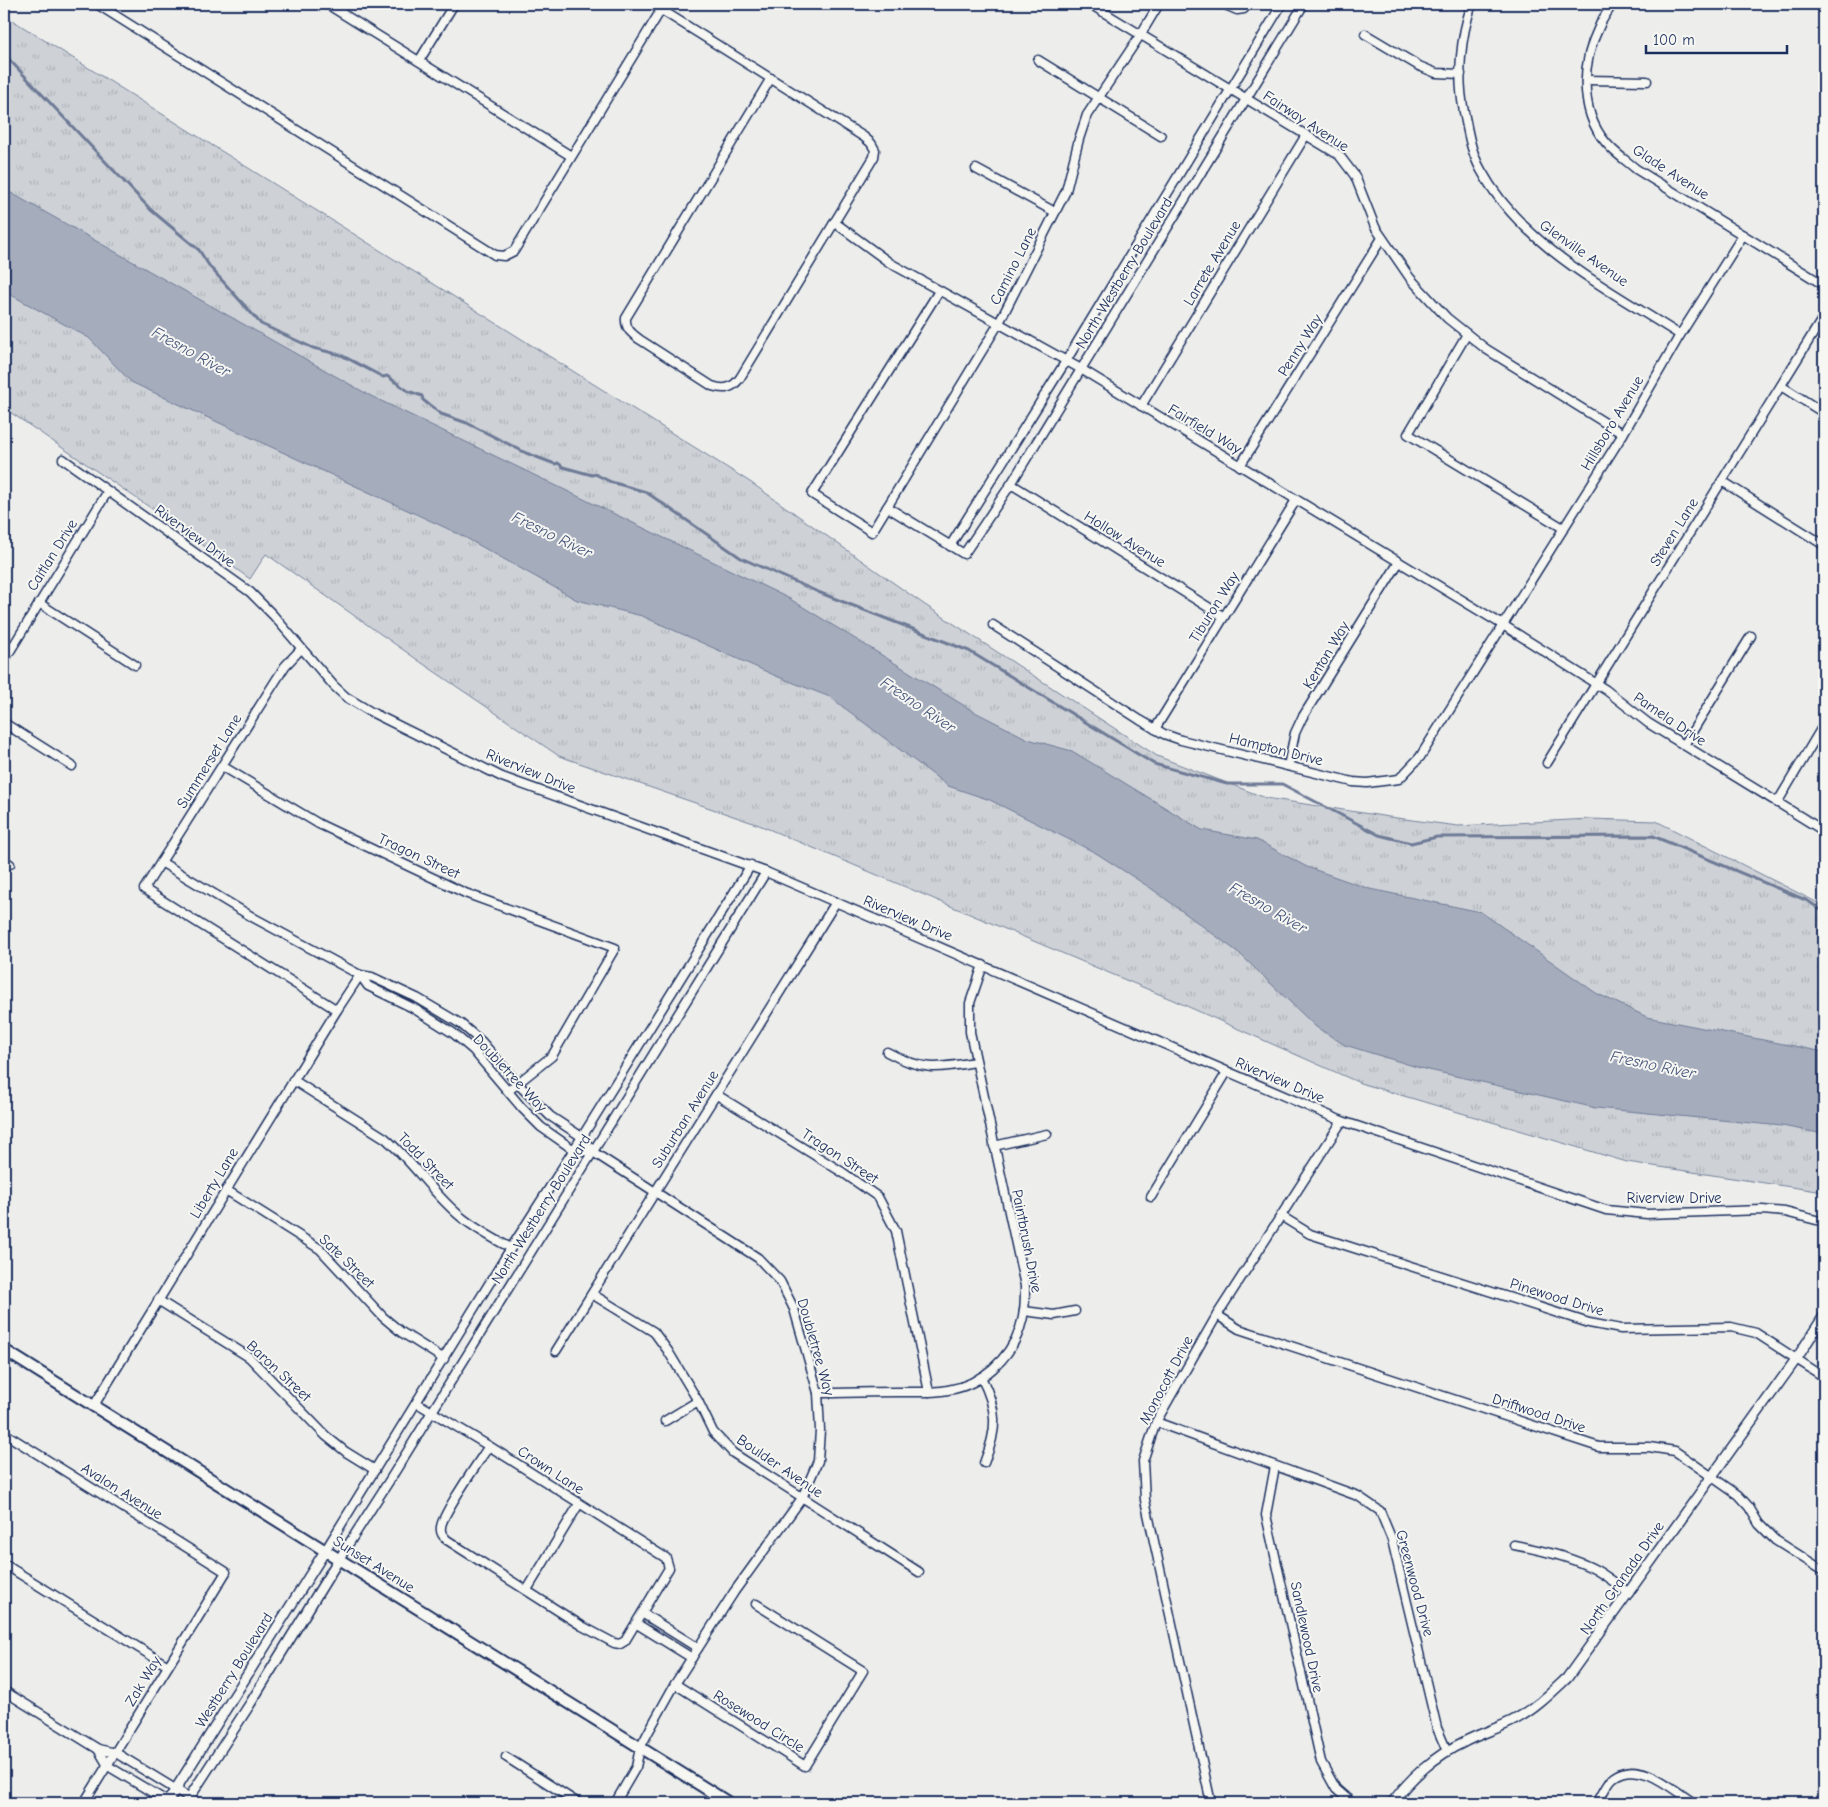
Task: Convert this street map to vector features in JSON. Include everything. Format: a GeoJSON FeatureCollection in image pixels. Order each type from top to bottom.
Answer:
{"type":"FeatureCollection","features":[{"type":"Feature","properties":{"kind":"main road","name":"Sunset Avenue"},"geometry":{"type":"LineString","coordinates":[[4,1350],[729,1803]]}},
{"type":"Feature","properties":{"kind":"street"},"geometry":{"type":"LineString","coordinates":[[97,4],[495,255],[504,256],[514,251],[661,10]]}},
{"type":"Feature","properties":{"kind":"street"},"geometry":{"type":"LineString","coordinates":[[327,4],[571,156]]}},
{"type":"Feature","properties":{"kind":"street"},"geometry":{"type":"LineString","coordinates":[[419,61],[454,4]]}},
{"type":"Feature","properties":{"kind":"street"},"geometry":{"type":"LineString","coordinates":[[652,4],[771,78],[864,137],[872,143],[876,150],[871,162],[735,385],[721,389],[712,386],[639,339],[631,333],[626,325],[626,318],[771,78]]}},
{"type":"Feature","properties":{"kind":"street","name":"Fairway Avenue"},"geometry":{"type":"LineString","coordinates":[[1090,4],[1338,155],[1355,176],[1375,227],[1382,238],[1410,278],[1447,318],[1486,349],[1623,434]]}},
{"type":"Feature","properties":{"kind":"street","name":"Camino Lane"},"geometry":{"type":"LineString","coordinates":[[939,290],[812,494],[872,532],[999,323],[1066,191],[1087,115],[1159,4]]}},
{"type":"Feature","properties":{"kind":"street"},"geometry":{"type":"LineString","coordinates":[[1223,4],[1237,10],[1244,9],[1247,4]]}},
{"type":"Feature","properties":{"kind":"street","name":"North Westberry Boulevard"},"geometry":{"type":"LineString","coordinates":[[1282,4],[1066,360],[950,546],[964,554],[1011,484],[1304,4]]}},
{"type":"Feature","properties":{"kind":"street","name":"Glenville Avenue"},"geometry":{"type":"LineString","coordinates":[[1472,4],[1467,17],[1461,55],[1462,99],[1471,145],[1480,169],[1497,196],[1540,242],[1569,264],[1680,335]]}},
{"type":"Feature","properties":{"kind":"street","name":"Glade Avenue"},"geometry":{"type":"LineString","coordinates":[[1613,4],[1599,26],[1586,63],[1588,107],[1596,129],[1611,148],[1636,169],[1824,285]]}},
{"type":"Feature","properties":{"kind":"street"},"geometry":{"type":"LineString","coordinates":[[1365,34],[1419,66],[1436,73],[1461,74]]}},
{"type":"Feature","properties":{"kind":"street"},"geometry":{"type":"LineString","coordinates":[[1038,60],[1162,136]]}},
{"type":"Feature","properties":{"kind":"street"},"geometry":{"type":"LineString","coordinates":[[1586,80],[1647,81]]}},
{"type":"Feature","properties":{"kind":"street","name":"Larrete Avenue"},"geometry":{"type":"LineString","coordinates":[[1142,406],[1306,135]]}},
{"type":"Feature","properties":{"kind":"street"},"geometry":{"type":"LineString","coordinates":[[976,169],[1056,212]]}},
{"type":"Feature","properties":{"kind":"street","name":"Fairfield Way"},"geometry":{"type":"LineString","coordinates":[[834,222],[890,263],[1066,360],[1503,625]]}},
{"type":"Feature","properties":{"kind":"street","name":"Hillsboro Avenue"},"geometry":{"type":"LineString","coordinates":[[1503,625],[1623,434],[1680,335],[1743,235]]}},
{"type":"Feature","properties":{"kind":"street","name":"Penny Way"},"geometry":{"type":"LineString","coordinates":[[1240,466],[1382,238]]}},
{"type":"Feature","properties":{"kind":"street","name":"Steven Lane"},"geometry":{"type":"LineString","coordinates":[[1547,762],[1824,316]]}},
{"type":"Feature","properties":{"kind":"street"},"geometry":{"type":"LineString","coordinates":[[1467,334],[1408,434],[1564,528]]}},
{"type":"Feature","properties":{"kind":"street"},"geometry":{"type":"LineString","coordinates":[[1781,386],[1824,413]]}},
{"type":"Feature","properties":{"kind":"street","name":"Riverview Drive"},"geometry":{"type":"LineString","coordinates":[[63,459],[250,592],[273,615],[334,686],[359,705],[502,777],[751,865],[1342,1121],[1606,1210],[1647,1214],[1762,1210],[1785,1212],[1824,1222]]}},
{"type":"Feature","properties":{"kind":"street"},"geometry":{"type":"LineString","coordinates":[[1722,481],[1824,545]]}},
{"type":"Feature","properties":{"kind":"street","name":"Hollow Avenue"},"geometry":{"type":"LineString","coordinates":[[1011,484],[1224,617]]}},
{"type":"Feature","properties":{"kind":"street","name":"Caitlan Drive"},"geometry":{"type":"LineString","coordinates":[[5,656],[108,490]]}},
{"type":"Feature","properties":{"kind":"street","name":"Tiburon Way"},"geometry":{"type":"LineString","coordinates":[[1156,729],[1296,500]]}},
{"type":"Feature","properties":{"kind":"street"},"geometry":{"type":"LineString","coordinates":[[887,507],[950,546]]}},
{"type":"Feature","properties":{"kind":"street","name":"Kenton Way"},"geometry":{"type":"LineString","coordinates":[[1288,766],[1295,733],[1302,718],[1398,562]]}},
{"type":"Feature","properties":{"kind":"street"},"geometry":{"type":"LineString","coordinates":[[39,603],[135,665]]}},
{"type":"Feature","properties":{"kind":"street","name":"Hampton Drive"},"geometry":{"type":"LineString","coordinates":[[993,625],[1156,729],[1181,740],[1360,783],[1399,779],[1420,757],[1503,625]]}},
{"type":"Feature","properties":{"kind":"street","name":"Pamela Drive"},"geometry":{"type":"LineString","coordinates":[[1503,625],[1596,684],[1648,723],[1824,831]]}},
{"type":"Feature","properties":{"kind":"street"},"geometry":{"type":"LineString","coordinates":[[1684,745],[1751,636]]}},
{"type":"Feature","properties":{"kind":"street","name":"Summerset Lane"},"geometry":{"type":"LineString","coordinates":[[301,649],[285,666],[144,889],[337,1010]]}},
{"type":"Feature","properties":{"kind":"street"},"geometry":{"type":"LineString","coordinates":[[4,723],[72,766]]}},
{"type":"Feature","properties":{"kind":"street"},"geometry":{"type":"LineString","coordinates":[[1778,803],[1824,724]]}},
{"type":"Feature","properties":{"kind":"street","name":"Tragon Street"},"geometry":{"type":"LineString","coordinates":[[222,766],[318,824],[465,894],[615,948],[552,1056],[518,1084]]}},
{"type":"Feature","properties":{"kind":"street","name":"Doubletree Way"},"geometry":{"type":"LineString","coordinates":[[161,862],[254,918],[360,974],[372,977],[417,998],[461,1024],[482,1042],[518,1084],[550,1116],[582,1137],[593,1152],[758,1258],[780,1280],[794,1309],[818,1393],[820,1430],[818,1461],[802,1498],[734,1592],[675,1684],[640,1748],[636,1766],[615,1803]]}},
{"type":"Feature","properties":{"kind":"street","name":"North Westberry Boulevard"},"geometry":{"type":"LineString","coordinates":[[325,1551],[511,1248],[751,865]]}},
{"type":"Feature","properties":{"kind":"street","name":"North Westberry Boulevard"},"geometry":{"type":"LineString","coordinates":[[339,1559],[766,872]]}},
{"type":"Feature","properties":{"kind":"street","name":"Suburban Avenue"},"geometry":{"type":"LineString","coordinates":[[556,1351],[836,902]]}},
{"type":"Feature","properties":{"kind":"street","name":"Paintbrush Drive"},"geometry":{"type":"LineString","coordinates":[[818,1393],[929,1392],[957,1388],[981,1377],[1002,1360],[1013,1345],[1020,1329],[1024,1312],[1025,1286],[970,1032],[970,1003],[983,965]]}},
{"type":"Feature","properties":{"kind":"street","name":"Doubletree Way"},"geometry":{"type":"LineString","coordinates":[[360,974],[368,986],[413,1008],[454,1033],[473,1050],[541,1127],[574,1150],[593,1152]]}},
{"type":"Feature","properties":{"kind":"street","name":"Liberty Lane"},"geometry":{"type":"LineString","coordinates":[[93,1407],[360,974]]}},
{"type":"Feature","properties":{"kind":"street"},"geometry":{"type":"LineString","coordinates":[[887,1052],[915,1065],[927,1067],[945,1067],[975,1062]]}},
{"type":"Feature","properties":{"kind":"street"},"geometry":{"type":"LineString","coordinates":[[1151,1196],[1228,1072]]}},
{"type":"Feature","properties":{"kind":"street","name":"Todd Street"},"geometry":{"type":"LineString","coordinates":[[293,1080],[385,1138],[461,1217],[511,1248]]}},
{"type":"Feature","properties":{"kind":"street"},"geometry":{"type":"LineString","coordinates":[[508,1091],[518,1084]]}},
{"type":"Feature","properties":{"kind":"street","name":"Tragon Street"},"geometry":{"type":"LineString","coordinates":[[716,1095],[842,1172],[878,1197],[896,1231],[929,1392]]}},
{"type":"Feature","properties":{"kind":"street","name":"Monocott Drive"},"geometry":{"type":"LineString","coordinates":[[1211,1803],[1145,1500],[1143,1461],[1156,1422],[1218,1315],[1342,1121]]}},
{"type":"Feature","properties":{"kind":"street"},"geometry":{"type":"LineString","coordinates":[[994,1146],[1047,1134]]}},
{"type":"Feature","properties":{"kind":"street","name":"Sate Street"},"geometry":{"type":"LineString","coordinates":[[226,1190],[320,1250],[383,1317],[401,1332],[444,1359]]}},
{"type":"Feature","properties":{"kind":"street","name":"Pinewood Drive"},"geometry":{"type":"LineString","coordinates":[[1281,1216],[1310,1234],[1589,1323],[1621,1329],[1731,1327],[1756,1333],[1824,1377]]}},
{"type":"Feature","properties":{"kind":"street","name":"Boulder Avenue"},"geometry":{"type":"LineString","coordinates":[[592,1294],[654,1332],[668,1351],[713,1432],[733,1453],[918,1572]]}},
{"type":"Feature","properties":{"kind":"street","name":"Baron Street"},"geometry":{"type":"LineString","coordinates":[[158,1300],[249,1357],[326,1436],[346,1452],[375,1470]]}},
{"type":"Feature","properties":{"kind":"street"},"geometry":{"type":"LineString","coordinates":[[1024,1312],[1054,1315],[1075,1310]]}},
{"type":"Feature","properties":{"kind":"street","name":"Driftwood Drive"},"geometry":{"type":"LineString","coordinates":[[1218,1315],[1239,1329],[1599,1447],[1649,1447],[1675,1451],[1738,1494],[1749,1507],[1759,1524],[1775,1540],[1824,1571]]}},
{"type":"Feature","properties":{"kind":"street","name":"North Granada Drive"},"geometry":{"type":"LineString","coordinates":[[1392,1803],[1416,1776],[1447,1751],[1516,1719],[1539,1704],[1566,1678],[1797,1358],[1824,1316]]}},
{"type":"Feature","properties":{"kind":"street"},"geometry":{"type":"LineString","coordinates":[[981,1377],[993,1404],[995,1420],[994,1433],[984,1463]]}},
{"type":"Feature","properties":{"kind":"street"},"geometry":{"type":"LineString","coordinates":[[665,1421],[698,1402]]}},
{"type":"Feature","properties":{"kind":"street","name":"Crown Lane"},"geometry":{"type":"LineString","coordinates":[[416,1403],[661,1553],[668,1562],[669,1568],[642,1613]]}},
{"type":"Feature","properties":{"kind":"street","name":"Greenwood Drive"},"geometry":{"type":"LineString","coordinates":[[1156,1422],[1358,1496],[1380,1511],[1392,1540],[1437,1728],[1447,1751]]}},
{"type":"Feature","properties":{"kind":"street","name":"Avalon Avenue"},"geometry":{"type":"LineString","coordinates":[[4,1432],[226,1572]]}},
{"type":"Feature","properties":{"kind":"street"},"geometry":{"type":"LineString","coordinates":[[489,1446],[440,1525],[441,1534],[447,1540],[582,1626],[614,1644],[620,1644],[625,1641],[642,1613],[698,1648]]}},
{"type":"Feature","properties":{"kind":"street","name":"Sandlewood Drive"},"geometry":{"type":"LineString","coordinates":[[1275,1466],[1266,1515],[1321,1762],[1336,1790],[1352,1803]]}},
{"type":"Feature","properties":{"kind":"street"},"geometry":{"type":"LineString","coordinates":[[527,1590],[579,1504]]}},
{"type":"Feature","properties":{"kind":"street"},"geometry":{"type":"LineString","coordinates":[[1514,1545],[1579,1563],[1609,1578],[1629,1593]]}},
{"type":"Feature","properties":{"kind":"street","name":"Westberry Boulevard"},"geometry":{"type":"LineString","coordinates":[[168,1803],[325,1551]]}},
{"type":"Feature","properties":{"kind":"street","name":"Westberry Boulevard"},"geometry":{"type":"LineString","coordinates":[[188,1800],[250,1704],[339,1559]]}},
{"type":"Feature","properties":{"kind":"street"},"geometry":{"type":"LineString","coordinates":[[4,1564],[168,1666]]}},
{"type":"Feature","properties":{"kind":"street","name":"Zak Way"},"geometry":{"type":"LineString","coordinates":[[84,1803],[226,1572]]}},
{"type":"Feature","properties":{"kind":"street","name":"Rosewood Circle"},"geometry":{"type":"LineString","coordinates":[[675,1684],[805,1766],[863,1671],[758,1605]]}},
{"type":"Feature","properties":{"kind":"street"},"geometry":{"type":"LineString","coordinates":[[637,1624],[692,1658]]}},
{"type":"Feature","properties":{"kind":"street"},"geometry":{"type":"LineString","coordinates":[[4,1691],[98,1749],[116,1753],[176,1790],[188,1800],[198,1803]]}},
{"type":"Feature","properties":{"kind":"street"},"geometry":{"type":"LineString","coordinates":[[98,1749],[108,1766],[168,1803]]}},
{"type":"Feature","properties":{"kind":"street"},"geometry":{"type":"LineString","coordinates":[[506,1757],[578,1803]]}},
{"type":"Feature","properties":{"kind":"street"},"geometry":{"type":"LineString","coordinates":[[1598,1803],[1613,1777],[1631,1771],[1650,1775],[1694,1803]]}},
{"type":"Feature","properties":{"kind":"green space"},"geometry":{"type":"Polygon","coordinates":[[[4,15],[750,482],[925,605],[1157,756],[1266,798],[1458,826],[1589,819],[1656,821],[1824,906],[1824,1192],[1627,1162],[1360,1083],[1173,1000],[759,825],[559,756],[266,554],[250,579],[161,515],[4,408],[4,15]]]}},
{"type":"Feature","properties":{"kind":"water","name":"Fresno River"},"geometry":{"type":"Polygon","coordinates":[[[4,189],[369,395],[790,599],[973,711],[1028,739],[1072,751],[1202,830],[1257,840],[1307,867],[1370,889],[1481,912],[1596,993],[1647,1017],[1824,1052],[1824,1134],[1782,1126],[1596,1108],[1420,1068],[1345,1045],[1316,1027],[1239,953],[1152,889],[1096,853],[990,800],[948,786],[830,697],[776,676],[642,616],[577,600],[459,534],[131,382],[89,338],[4,291],[4,189]]]}},
{"type":"Feature","properties":{"kind":"waterway"},"geometry":{"type":"LineString","coordinates":[[4,54],[151,210],[199,250],[210,267],[261,324],[313,348],[341,355],[383,377],[387,376],[408,391],[422,396],[423,400],[441,414],[467,423],[526,453],[555,464],[558,463],[563,467],[592,475],[595,474],[611,482],[646,492],[741,558],[818,592],[969,651],[1154,764],[1227,784],[1282,784],[1379,835],[1411,843],[1437,837],[1653,836],[1808,901],[1824,912]]}}]}
